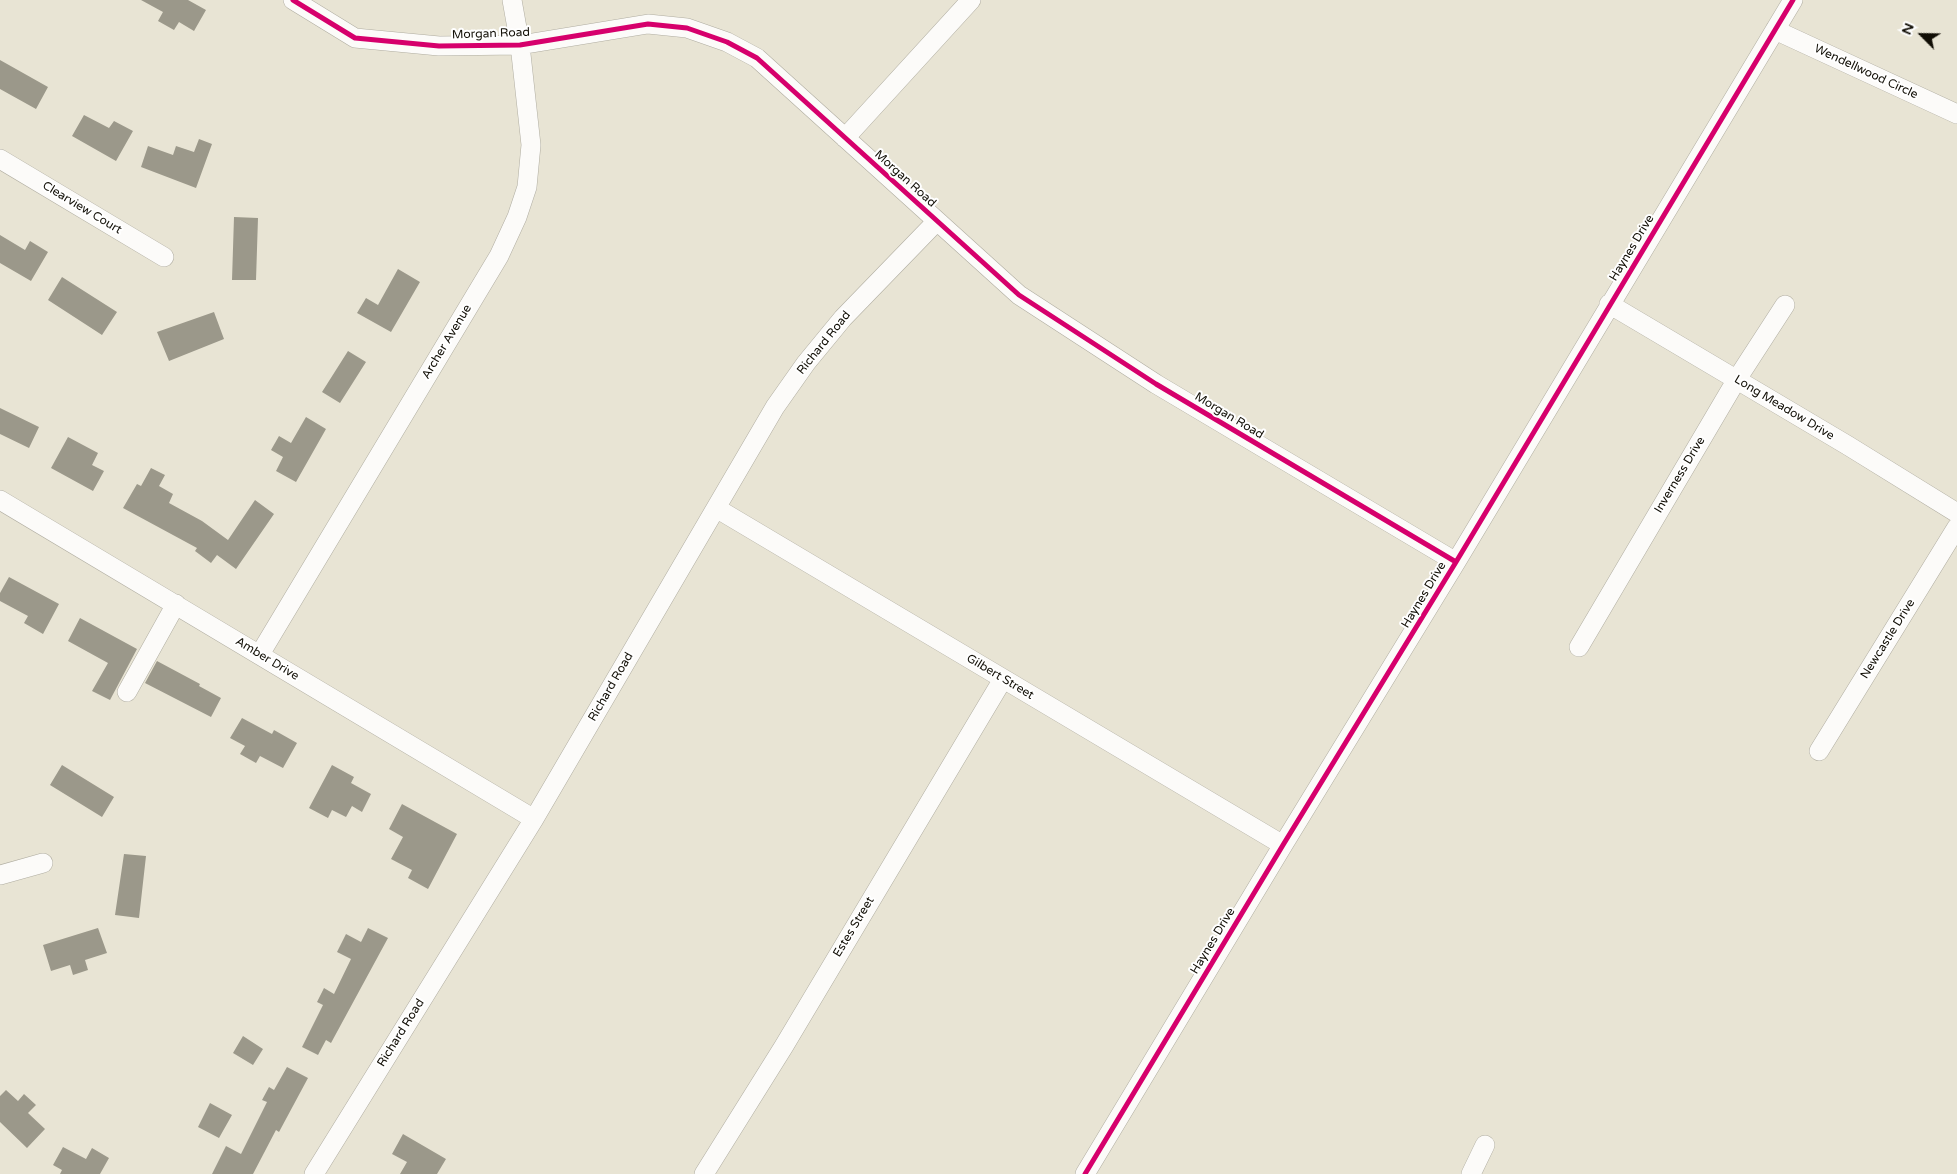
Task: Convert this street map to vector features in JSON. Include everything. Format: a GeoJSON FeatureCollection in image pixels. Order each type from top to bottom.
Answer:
{"type":"FeatureCollection","features":[{"type":"Feature","properties":{"kind":"street","name":"Morgan Road"},"geometry":{"type":"LineString","coordinates":[[292,0],[355,38],[439,46],[520,45],[648,24],[687,28],[727,42],[758,58],[936,222],[1019,295],[1156,384],[1456,562]]}},
{"type":"Feature","properties":{"kind":"street","name":"Archer Avenue"},"geometry":{"type":"LineString","coordinates":[[260,654],[499,256],[517,217],[527,187],[531,145],[520,45],[512,0]]}},
{"type":"Feature","properties":{"kind":"street"},"geometry":{"type":"LineString","coordinates":[[845,138],[971,0]]}},
{"type":"Feature","properties":{"kind":"street","name":"Haynes Drive"},"geometry":{"type":"LineString","coordinates":[[1085,1174],[1456,562],[1793,0]]}},
{"type":"Feature","properties":{"kind":"street","name":"Wendellwood Circle"},"geometry":{"type":"LineString","coordinates":[[1775,30],[1957,114]]}},
{"type":"Feature","properties":{"kind":"street","name":"Clearview Court"},"geometry":{"type":"LineString","coordinates":[[0,159],[164,257]]}},
{"type":"Feature","properties":{"kind":"street","name":"Richard Road"},"geometry":{"type":"LineString","coordinates":[[314,1174],[534,819],[775,406],[806,363],[843,318],[936,222]]}},
{"type":"Feature","properties":{"kind":"street","name":"Long Meadow Drive"},"geometry":{"type":"LineString","coordinates":[[1610,304],[1957,513]]}},
{"type":"Feature","properties":{"kind":"street","name":"Inverness Drive"},"geometry":{"type":"LineString","coordinates":[[1579,647],[1737,380],[1785,305]]}},
{"type":"Feature","properties":{"kind":"street","name":"Amber Drive"},"geometry":{"type":"LineString","coordinates":[[0,500],[534,819]]}},
{"type":"Feature","properties":{"kind":"street","name":"Gilbert Street"},"geometry":{"type":"LineString","coordinates":[[716,508],[1283,845]]}},
{"type":"Feature","properties":{"kind":"street","name":"Newcastle Drive"},"geometry":{"type":"LineString","coordinates":[[1819,751],[1957,527]]}},
{"type":"Feature","properties":{"kind":"street"},"geometry":{"type":"LineString","coordinates":[[127,692],[176,604]]}},
{"type":"Feature","properties":{"kind":"street","name":"Estes Street"},"geometry":{"type":"LineString","coordinates":[[704,1174],[784,1046],[1003,679]]}},
{"type":"Feature","properties":{"kind":"street"},"geometry":{"type":"LineString","coordinates":[[0,876],[43,863]]}},
{"type":"Feature","properties":{"kind":"street"},"geometry":{"type":"LineString","coordinates":[[1471,1174],[1485,1145]]}},
{"type":"Feature","properties":{"kind":"building"},"geometry":{"type":"Polygon","coordinates":[[[141,0],[188,0],[206,10],[194,31],[179,22],[174,30],[158,21],[163,12],[141,0]]]}},
{"type":"Feature","properties":{"kind":"building"},"geometry":{"type":"Polygon","coordinates":[[[0,60],[48,87],[36,109],[0,89],[0,60]]]}},
{"type":"Feature","properties":{"kind":"building"},"geometry":{"type":"Polygon","coordinates":[[[84,115],[109,128],[114,121],[133,131],[116,161],[72,136],[84,115]]]}},
{"type":"Feature","properties":{"kind":"building"},"geometry":{"type":"Polygon","coordinates":[[[199,139],[212,144],[196,188],[141,167],[148,146],[173,155],[176,146],[194,152],[199,139]]]}},
{"type":"Feature","properties":{"kind":"building"},"geometry":{"type":"Polygon","coordinates":[[[234,217],[258,218],[256,280],[232,280],[234,217]]]}},
{"type":"Feature","properties":{"kind":"building"},"geometry":{"type":"Polygon","coordinates":[[[0,235],[25,250],[30,241],[48,252],[31,281],[0,263],[0,235]]]}},
{"type":"Feature","properties":{"kind":"building"},"geometry":{"type":"Polygon","coordinates":[[[398,269],[420,282],[391,332],[357,313],[366,298],[378,305],[398,269]]]}},
{"type":"Feature","properties":{"kind":"building"},"geometry":{"type":"Polygon","coordinates":[[[62,277],[117,312],[102,335],[48,300],[62,277]]]}},
{"type":"Feature","properties":{"kind":"building"},"geometry":{"type":"Polygon","coordinates":[[[214,312],[224,339],[169,361],[157,332],[214,312]]]}},
{"type":"Feature","properties":{"kind":"building"},"geometry":{"type":"Polygon","coordinates":[[[348,351],[366,362],[340,403],[322,392],[348,351]]]}},
{"type":"Feature","properties":{"kind":"building"},"geometry":{"type":"Polygon","coordinates":[[[0,408],[39,427],[29,448],[0,434],[0,408]]]}},
{"type":"Feature","properties":{"kind":"building"},"geometry":{"type":"Polygon","coordinates":[[[306,417],[326,429],[296,482],[276,471],[283,457],[271,450],[279,436],[291,443],[306,417]]]}},
{"type":"Feature","properties":{"kind":"building"},"geometry":{"type":"Polygon","coordinates":[[[68,437],[98,453],[92,465],[104,471],[93,491],[51,468],[68,437]]]}},
{"type":"Feature","properties":{"kind":"building"},"geometry":{"type":"Polygon","coordinates":[[[151,468],[165,475],[159,486],[173,494],[169,503],[202,521],[228,540],[255,500],[274,514],[236,569],[217,555],[211,563],[195,551],[197,548],[123,508],[137,484],[141,486],[151,468]]]}},
{"type":"Feature","properties":{"kind":"building"},"geometry":{"type":"Polygon","coordinates":[[[9,577],[59,604],[43,634],[24,623],[28,616],[0,601],[0,593],[9,577]]]}},
{"type":"Feature","properties":{"kind":"building"},"geometry":{"type":"Polygon","coordinates":[[[80,618],[137,649],[110,700],[92,691],[108,663],[68,641],[80,618]]]}},
{"type":"Feature","properties":{"kind":"building"},"geometry":{"type":"Polygon","coordinates":[[[157,661],[200,684],[199,686],[221,698],[211,717],[145,683],[157,661]]]}},
{"type":"Feature","properties":{"kind":"building"},"geometry":{"type":"Polygon","coordinates":[[[242,718],[272,734],[274,730],[297,743],[283,768],[260,756],[256,763],[240,754],[245,746],[230,738],[242,718]]]}},
{"type":"Feature","properties":{"kind":"building"},"geometry":{"type":"Polygon","coordinates":[[[62,765],[114,797],[102,817],[50,785],[62,765]]]}},
{"type":"Feature","properties":{"kind":"building"},"geometry":{"type":"Polygon","coordinates":[[[332,765],[354,777],[351,783],[371,794],[362,812],[352,806],[346,817],[332,810],[328,818],[309,808],[332,765]]]}},
{"type":"Feature","properties":{"kind":"building"},"geometry":{"type":"Polygon","coordinates":[[[402,804],[457,834],[428,889],[408,878],[412,870],[391,859],[403,837],[389,829],[402,804]]]}},
{"type":"Feature","properties":{"kind":"building"},"geometry":{"type":"Polygon","coordinates":[[[124,854],[146,856],[139,918],[115,915],[124,854]]]}},
{"type":"Feature","properties":{"kind":"building"},"geometry":{"type":"Polygon","coordinates":[[[98,928],[107,953],[85,960],[88,970],[73,975],[70,965],[51,971],[43,945],[98,928]]]}},
{"type":"Feature","properties":{"kind":"building"},"geometry":{"type":"Polygon","coordinates":[[[368,928],[388,938],[331,1043],[326,1040],[318,1055],[302,1047],[323,1005],[317,1002],[324,988],[334,994],[351,959],[337,952],[346,934],[361,942],[368,928]]]}},
{"type":"Feature","properties":{"kind":"building"},"geometry":{"type":"Polygon","coordinates":[[[243,1036],[263,1049],[253,1065],[233,1053],[243,1036]]]}},
{"type":"Feature","properties":{"kind":"building"},"geometry":{"type":"Polygon","coordinates":[[[287,1067],[308,1078],[279,1132],[276,1130],[253,1174],[212,1174],[226,1146],[241,1154],[267,1102],[262,1100],[269,1087],[274,1090],[287,1067]]]}},
{"type":"Feature","properties":{"kind":"building"},"geometry":{"type":"Polygon","coordinates":[[[6,1090],[18,1101],[24,1094],[36,1105],[28,1113],[45,1129],[27,1148],[0,1122],[0,1096],[6,1090]]]}},
{"type":"Feature","properties":{"kind":"building"},"geometry":{"type":"Polygon","coordinates":[[[210,1103],[232,1115],[219,1138],[198,1127],[210,1103]]]}},
{"type":"Feature","properties":{"kind":"building"},"geometry":{"type":"Polygon","coordinates":[[[403,1134],[446,1159],[437,1174],[400,1174],[407,1162],[392,1154],[403,1134]]]}},
{"type":"Feature","properties":{"kind":"building"},"geometry":{"type":"Polygon","coordinates":[[[63,1147],[86,1159],[92,1148],[109,1158],[100,1174],[60,1174],[62,1170],[53,1165],[63,1147]]]}},
{"type":"Feature","properties":{"kind":"cycle path"},"geometry":{"type":"LineString","coordinates":[[293,0],[355,38],[439,46],[520,45],[648,24],[687,28],[727,42],[757,58],[1019,295],[1156,384],[1456,562]]}},
{"type":"Feature","properties":{"kind":"cycle path"},"geometry":{"type":"LineString","coordinates":[[1085,1174],[1456,562],[1793,0]]}}]}
